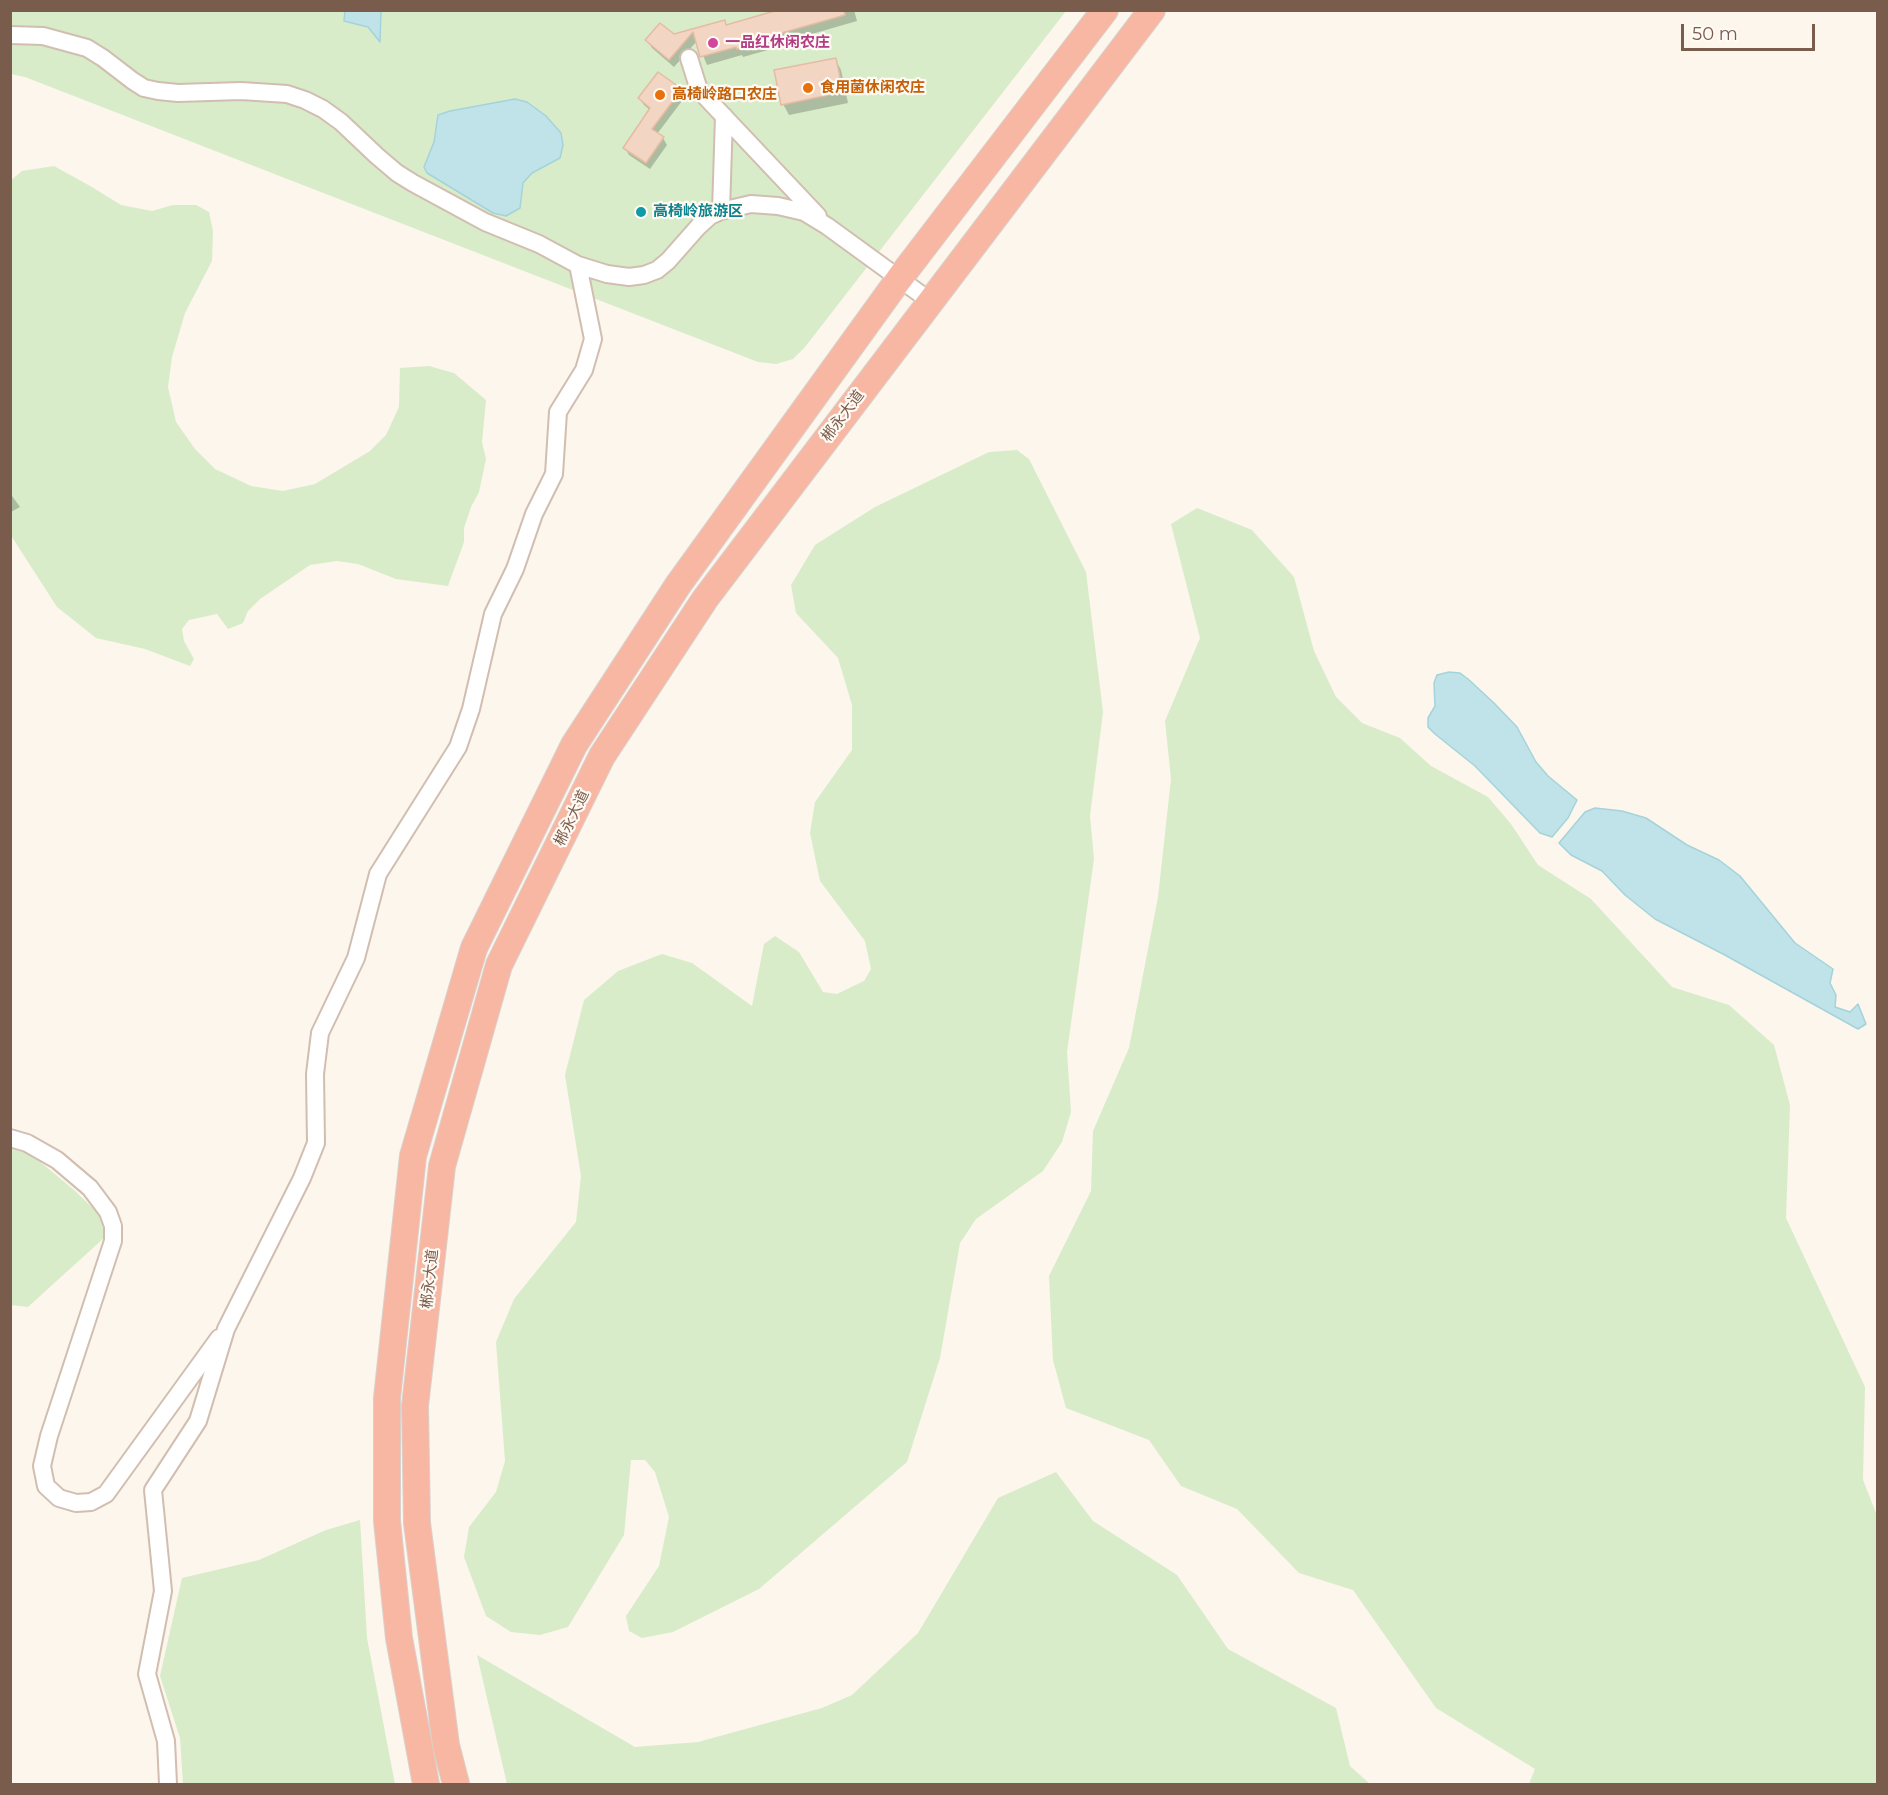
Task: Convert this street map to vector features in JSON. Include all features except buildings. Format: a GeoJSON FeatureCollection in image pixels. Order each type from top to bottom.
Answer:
{"type":"FeatureCollection","features":[{"type":"Feature","properties":{"kind":"highway","name":"郴永大道"},"geometry":{"type":"LineString","coordinates":[[426,1785],[399,1638],[388,1533],[387,1398],[413,1156],[474,948],[574,745],[678,585],[899,279],[1105,10]]}},
{"type":"Feature","properties":{"kind":"highway","name":"郴永大道"},"geometry":{"type":"LineString","coordinates":[[456,1785],[446,1744],[417,1523],[416,1406],[442,1166],[499,965],[602,756],[705,599],[1152,10]]}},
{"type":"Feature","properties":{"kind":"street"},"geometry":{"type":"LineString","coordinates":[[10,34],[43,36],[87,48],[144,88],[178,93],[241,91],[287,94],[305,100],[341,122],[397,173],[413,183],[484,222],[539,244],[578,265],[607,274],[629,277],[645,275],[657,270],[698,227],[710,216],[721,211],[751,204],[778,206],[804,212],[930,301]]}},
{"type":"Feature","properties":{"kind":"street"},"geometry":{"type":"LineString","coordinates":[[690,58],[699,90],[826,226]]}},
{"type":"Feature","properties":{"kind":"street"},"geometry":{"type":"LineString","coordinates":[[721,211],[724,116]]}},
{"type":"Feature","properties":{"kind":"street"},"geometry":{"type":"LineString","coordinates":[[10,1138],[27,1143],[57,1160],[90,1188],[108,1212],[113,1226],[113,1241],[49,1436],[42,1466],[46,1486],[59,1498],[76,1503],[92,1502],[106,1494],[226,1329],[302,1178],[316,1143],[315,1074],[320,1033],[357,958],[378,874],[458,747],[471,709],[493,614],[515,569],[534,514],[554,474],[558,412],[584,370],[593,339],[578,265]]}},
{"type":"Feature","properties":{"kind":"street"},"geometry":{"type":"LineString","coordinates":[[168,1785],[166,1741],[147,1674],[163,1591],[153,1490],[198,1422],[226,1329]]}},
{"type":"Feature","properties":{"kind":"green space","name":"高椅岭旅游区"},"geometry":{"type":"Polygon","coordinates":[[[10,11],[1066,11],[805,347],[793,359],[776,364],[758,362],[25,77],[11,74],[10,11]]]}},
{"type":"Feature","properties":{"kind":"green space"},"geometry":{"type":"Polygon","coordinates":[[[54,166],[121,205],[152,211],[173,205],[196,205],[209,212],[213,231],[212,261],[185,313],[172,357],[168,387],[176,422],[195,449],[215,469],[251,486],[283,491],[315,484],[370,451],[386,435],[399,407],[400,368],[429,366],[454,373],[486,400],[482,442],[486,459],[479,492],[464,528],[464,542],[448,586],[396,579],[358,564],[337,561],[310,565],[260,599],[248,611],[243,623],[228,629],[217,614],[189,620],[182,629],[184,641],[194,659],[190,666],[145,649],[96,638],[57,607],[10,534],[11,180],[22,171],[54,166]]]}},
{"type":"Feature","properties":{"kind":"green space"},"geometry":{"type":"Polygon","coordinates":[[[1017,450],[1029,459],[1086,572],[1103,712],[1090,816],[1094,859],[1067,1052],[1071,1112],[1062,1142],[1043,1171],[976,1219],[960,1243],[940,1358],[907,1462],[759,1589],[673,1632],[642,1638],[629,1631],[626,1616],[659,1566],[669,1517],[655,1472],[645,1460],[631,1460],[624,1535],[568,1627],[540,1635],[511,1632],[486,1616],[464,1557],[469,1527],[496,1492],[505,1461],[496,1342],[514,1299],[576,1222],[581,1176],[565,1075],[584,1000],[618,971],[662,954],[692,963],[752,1006],[764,944],[775,936],[799,952],[823,992],[837,994],[864,981],[871,969],[865,941],[820,881],[810,833],[815,802],[852,750],[852,705],[838,658],[796,613],[791,585],[815,545],[875,507],[989,452],[1017,450]]]}},
{"type":"Feature","properties":{"kind":"green space"},"geometry":{"type":"Polygon","coordinates":[[[1197,508],[1252,530],[1294,577],[1314,651],[1336,697],[1362,723],[1400,738],[1431,766],[1488,797],[1511,824],[1538,865],[1591,899],[1672,987],[1729,1005],[1774,1045],[1790,1105],[1786,1218],[1865,1387],[1863,1480],[1878,1518],[1877,1784],[1529,1784],[1535,1769],[1436,1708],[1353,1590],[1299,1573],[1237,1509],[1181,1486],[1149,1440],[1066,1408],[1053,1360],[1049,1276],[1091,1191],[1093,1131],[1129,1048],[1158,897],[1171,779],[1165,721],[1200,638],[1171,524],[1197,508]]]}},
{"type":"Feature","properties":{"kind":"green space"},"geometry":{"type":"Polygon","coordinates":[[[10,1148],[32,1155],[74,1190],[100,1215],[105,1237],[28,1307],[11,1305],[10,1148]]]}},
{"type":"Feature","properties":{"kind":"green space"},"geometry":{"type":"Polygon","coordinates":[[[1056,1472],[1093,1521],[1177,1575],[1228,1649],[1336,1708],[1350,1766],[1370,1784],[507,1784],[477,1655],[635,1747],[698,1742],[822,1708],[852,1695],[918,1633],[998,1498],[1056,1472]]]}},
{"type":"Feature","properties":{"kind":"green space"},"geometry":{"type":"Polygon","coordinates":[[[360,1520],[367,1638],[395,1784],[183,1784],[180,1738],[160,1676],[182,1578],[259,1560],[326,1530],[360,1520]]]}},
{"type":"Feature","properties":{"kind":"water"},"geometry":{"type":"Polygon","coordinates":[[[345,11],[381,11],[380,42],[368,27],[344,21],[345,11]]]}},
{"type":"Feature","properties":{"kind":"water"},"geometry":{"type":"Polygon","coordinates":[[[515,99],[527,102],[546,116],[561,133],[563,145],[560,158],[532,173],[523,183],[520,208],[506,216],[493,213],[427,173],[424,167],[434,142],[438,115],[515,99]]]}},
{"type":"Feature","properties":{"kind":"water"},"geometry":{"type":"Polygon","coordinates":[[[1449,672],[1460,673],[1494,703],[1517,727],[1536,762],[1548,776],[1577,800],[1568,818],[1552,837],[1540,833],[1475,766],[1428,727],[1428,718],[1435,706],[1434,683],[1437,675],[1449,672]]]}},
{"type":"Feature","properties":{"kind":"water"},"geometry":{"type":"Polygon","coordinates":[[[1595,808],[1622,811],[1646,818],[1687,845],[1719,860],[1740,876],[1795,943],[1833,969],[1830,983],[1836,995],[1835,1007],[1850,1012],[1858,1004],[1866,1024],[1858,1029],[1655,919],[1625,895],[1602,871],[1571,855],[1559,843],[1585,812],[1595,808]]]}},
{"type":"Feature","properties":{"kind":"place","name":"一品红休闲农庄"},"geometry":{"type":"Point","coordinates":[713,43]}},
{"type":"Feature","properties":{"kind":"place","name":"食用菌休闲农庄"},"geometry":{"type":"Point","coordinates":[808,88]}},
{"type":"Feature","properties":{"kind":"place","name":"高椅岭路口农庄"},"geometry":{"type":"Point","coordinates":[660,95]}},
{"type":"Feature","properties":{"kind":"place","name":"高椅岭旅游区"},"geometry":{"type":"Point","coordinates":[641,212]}}]}
